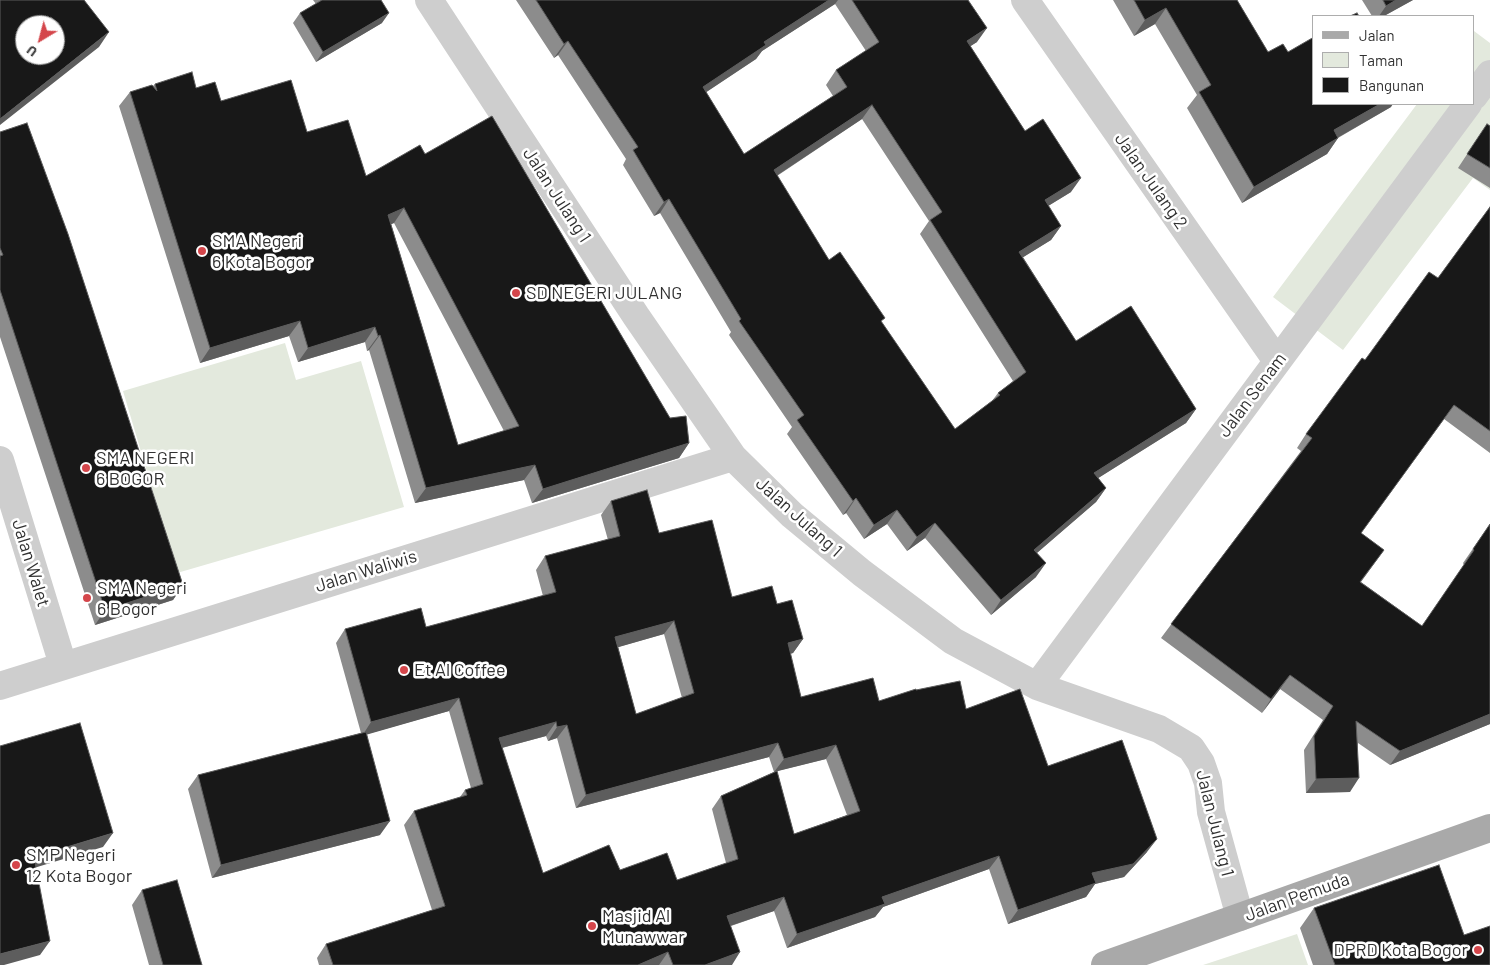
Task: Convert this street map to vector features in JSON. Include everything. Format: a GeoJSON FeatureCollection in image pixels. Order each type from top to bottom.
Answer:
{"type":"FeatureCollection","features":[{"type":"Feature","properties":{"kind":"main road","name":"Jalan Pemuda"},"geometry":{"type":"LineString","coordinates":[[1105,965],[1490,828]]}},
{"type":"Feature","properties":{"kind":"street","name":"Jalan Julang 1"},"geometry":{"type":"LineString","coordinates":[[429,0],[630,308],[733,457],[792,515],[862,573],[953,641],[1037,686],[1159,729],[1192,748],[1201,763],[1208,783],[1211,812],[1240,917]]}},
{"type":"Feature","properties":{"kind":"street","name":"Jalan Julang 2"},"geometry":{"type":"LineString","coordinates":[[1025,0],[1277,361]]}},
{"type":"Feature","properties":{"kind":"street"},"geometry":{"type":"LineString","coordinates":[[1475,95],[1490,74]]}},
{"type":"Feature","properties":{"kind":"street","name":"Jalan Senam"},"geometry":{"type":"LineString","coordinates":[[1037,686],[1467,105]]}},
{"type":"Feature","properties":{"kind":"street","name":"Jalan Waliwis"},"geometry":{"type":"LineString","coordinates":[[0,686],[733,457]]}},
{"type":"Feature","properties":{"kind":"street","name":"Jalan Walet"},"geometry":{"type":"LineString","coordinates":[[0,460],[63,665]]}},
{"type":"Feature","properties":{"kind":"green space"},"geometry":{"type":"Polygon","coordinates":[[[1475,32],[1490,43],[1490,190],[1473,178],[1343,350],[1273,297],[1416,105],[1475,105],[1475,32]]]}},
{"type":"Feature","properties":{"kind":"green space"},"geometry":{"type":"Polygon","coordinates":[[[285,343],[296,380],[361,361],[404,507],[177,573],[123,391],[285,343]]]}},
{"type":"Feature","properties":{"kind":"green space"},"geometry":{"type":"Polygon","coordinates":[[[1297,934],[1308,965],[1203,965],[1297,934]]]}},
{"type":"Feature","properties":{"kind":"building"},"geometry":{"type":"Polygon","coordinates":[[[0,0],[84,0],[109,32],[0,119],[0,0]]]}},
{"type":"Feature","properties":{"kind":"building"},"geometry":{"type":"Polygon","coordinates":[[[322,0],[381,0],[389,13],[323,52],[300,13],[322,0]]]}},
{"type":"Feature","properties":{"kind":"building"},"geometry":{"type":"Polygon","coordinates":[[[536,0],[829,0],[764,42],[766,45],[703,87],[744,154],[847,87],[836,70],[879,42],[852,0],[968,0],[987,28],[967,41],[1025,131],[1043,119],[1081,178],[1045,200],[1061,226],[1019,252],[1076,341],[1131,306],[1196,409],[1094,473],[1106,488],[1034,550],[1046,563],[1001,600],[935,523],[917,537],[897,510],[874,525],[856,498],[853,501],[797,420],[804,415],[739,321],[741,319],[669,199],[664,202],[633,150],[638,147],[568,41],[564,44],[536,0]],[[872,105],[774,170],[829,260],[840,252],[885,318],[881,321],[955,429],[1000,395],[998,393],[1026,372],[930,220],[942,212],[872,105]]]}},
{"type":"Feature","properties":{"kind":"building"},"geometry":{"type":"Polygon","coordinates":[[[1134,0],[1237,0],[1268,52],[1283,44],[1288,52],[1312,38],[1312,105],[1378,105],[1334,130],[1338,138],[1254,187],[1199,92],[1211,85],[1166,8],[1145,20],[1134,0]]]}},
{"type":"Feature","properties":{"kind":"building"},"geometry":{"type":"Polygon","coordinates":[[[1383,0],[1396,0],[1386,6],[1383,0]]]}},
{"type":"Feature","properties":{"kind":"building"},"geometry":{"type":"Polygon","coordinates":[[[192,72],[196,88],[215,82],[221,101],[291,80],[307,132],[348,120],[366,176],[420,145],[425,154],[492,116],[670,418],[686,416],[689,443],[543,489],[535,465],[426,488],[380,335],[378,336],[375,327],[308,348],[300,321],[210,348],[130,92],[152,85],[157,91],[155,84],[192,72]],[[404,208],[388,215],[458,445],[519,426],[404,208]]]}},
{"type":"Feature","properties":{"kind":"building","name":"SMA NEGERI 6 BOGOR"},"geometry":{"type":"Polygon","coordinates":[[[27,123],[68,234],[183,585],[105,610],[0,290],[0,256],[3,255],[0,248],[0,132],[27,123]]]}},
{"type":"Feature","properties":{"kind":"building"},"geometry":{"type":"Polygon","coordinates":[[[1487,124],[1490,126],[1490,168],[1467,154],[1487,124]]]}},
{"type":"Feature","properties":{"kind":"building"},"geometry":{"type":"Polygon","coordinates":[[[1490,207],[1490,431],[1454,405],[1361,533],[1384,550],[1360,582],[1422,626],[1490,524],[1490,714],[1400,751],[1356,721],[1359,778],[1316,779],[1314,736],[1333,706],[1290,675],[1271,699],[1171,624],[1312,438],[1306,434],[1362,358],[1365,360],[1429,272],[1438,278],[1490,207]]]}},
{"type":"Feature","properties":{"kind":"building"},"geometry":{"type":"Polygon","coordinates":[[[647,490],[659,533],[712,520],[732,597],[772,586],[777,604],[792,600],[803,639],[788,643],[801,697],[873,678],[879,701],[916,689],[960,681],[966,709],[1020,689],[1048,766],[1122,740],[1157,839],[1133,864],[1092,873],[1096,883],[1018,910],[999,856],[882,897],[885,904],[797,934],[784,897],[727,916],[740,952],[705,965],[673,965],[668,952],[638,965],[333,965],[326,944],[445,906],[414,811],[467,795],[465,790],[483,784],[459,698],[371,722],[345,629],[421,608],[426,627],[556,592],[545,556],[620,536],[611,501],[647,490]],[[674,621],[615,637],[636,714],[694,693],[674,621]],[[556,722],[499,738],[543,873],[609,845],[620,870],[667,853],[677,880],[738,859],[721,796],[777,771],[794,834],[860,811],[836,745],[784,759],[778,743],[586,795],[567,725],[557,727],[556,722]]]}},
{"type":"Feature","properties":{"kind":"building"},"geometry":{"type":"Polygon","coordinates":[[[80,723],[113,833],[34,857],[50,941],[0,954],[0,746],[80,723]]]}},
{"type":"Feature","properties":{"kind":"building"},"geometry":{"type":"Polygon","coordinates":[[[366,732],[390,821],[221,865],[198,775],[366,732]]]}},
{"type":"Feature","properties":{"kind":"building"},"geometry":{"type":"Polygon","coordinates":[[[1439,865],[1464,935],[1490,926],[1490,965],[1335,965],[1314,908],[1439,865]]]}},
{"type":"Feature","properties":{"kind":"building"},"geometry":{"type":"Polygon","coordinates":[[[177,880],[202,965],[163,965],[142,890],[177,880]]]}},
{"type":"Feature","properties":{"kind":"place","name":"SMA Negeri 6 Kota Bogor"},"geometry":{"type":"Point","coordinates":[202,251]}},
{"type":"Feature","properties":{"kind":"place","name":"SD NEGERI JULANG"},"geometry":{"type":"Point","coordinates":[516,293]}},
{"type":"Feature","properties":{"kind":"place","name":"SMA NEGERI 6 BOGOR"},"geometry":{"type":"Point","coordinates":[86,468]}},
{"type":"Feature","properties":{"kind":"place","name":"SMA Negeri 6 Bogor"},"geometry":{"type":"Point","coordinates":[87,598]}},
{"type":"Feature","properties":{"kind":"place","name":"Et Al Coffee"},"geometry":{"type":"Point","coordinates":[404,670]}},
{"type":"Feature","properties":{"kind":"place","name":"SMP Negeri 12 Kota Bogor"},"geometry":{"type":"Point","coordinates":[16,865]}},
{"type":"Feature","properties":{"kind":"place","name":"Masjid Al Munawwar"},"geometry":{"type":"Point","coordinates":[592,926]}},
{"type":"Feature","properties":{"kind":"place","name":"DPRD Kota Bogor"},"geometry":{"type":"Point","coordinates":[1478,950]}}]}
